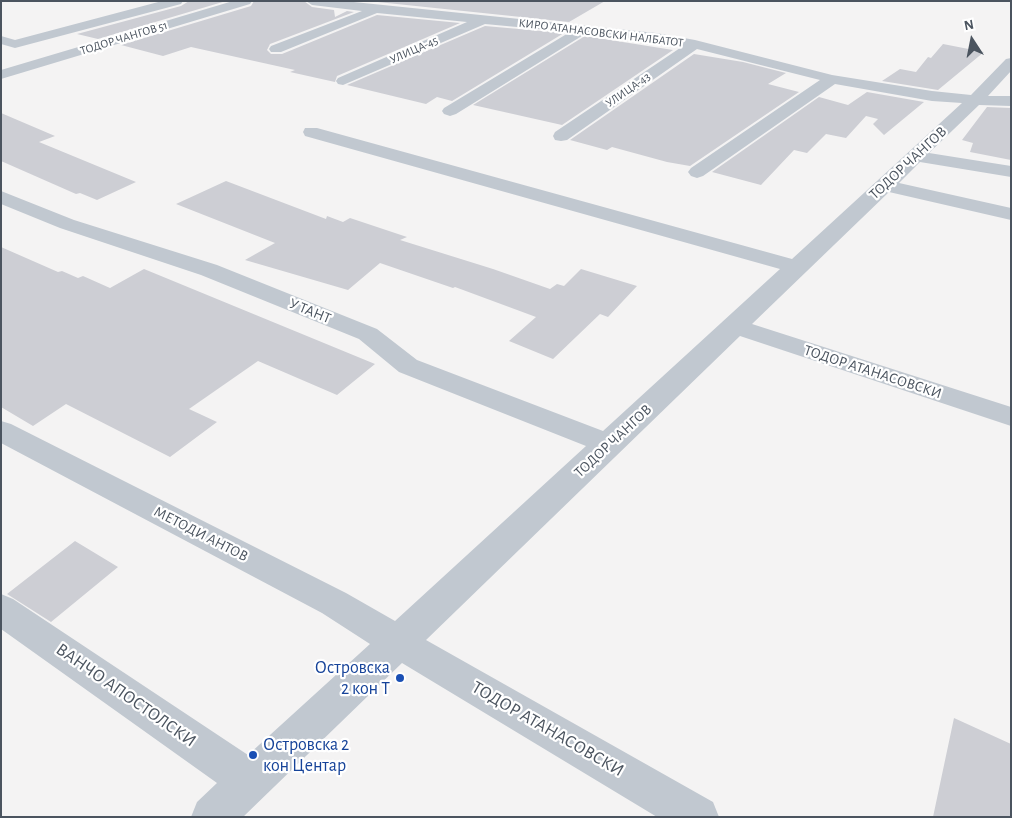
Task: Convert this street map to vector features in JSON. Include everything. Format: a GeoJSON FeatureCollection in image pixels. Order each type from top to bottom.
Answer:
{"type":"FeatureCollection","features":[{"type":"Feature","properties":{"kind":"street"},"geometry":{"type":"LineString","coordinates":[[1,40],[15,44],[177,1]]}},
{"type":"Feature","properties":{"kind":"street","name":"ТОДОР ЧАНГОВ 51"},"geometry":{"type":"LineString","coordinates":[[1,75],[246,1]]}},
{"type":"Feature","properties":{"kind":"street","name":"КИРО АТАНАСОВСКИ НАЛБАТОТ"},"geometry":{"type":"LineString","coordinates":[[312,1],[656,38],[695,44],[832,79],[932,96],[1011,101]]}},
{"type":"Feature","properties":{"kind":"street"},"geometry":{"type":"LineString","coordinates":[[411,13],[435,1]]}},
{"type":"Feature","properties":{"kind":"street"},"geometry":{"type":"LineString","coordinates":[[276,49],[376,9]]}},
{"type":"Feature","properties":{"kind":"street","name":"УЛИЦА-45"},"geometry":{"type":"LineString","coordinates":[[344,82],[485,20]]}},
{"type":"Feature","properties":{"kind":"street"},"geometry":{"type":"LineString","coordinates":[[450,111],[581,31]]}},
{"type":"Feature","properties":{"kind":"street","name":"УЛИЦА-43"},"geometry":{"type":"LineString","coordinates":[[561,136],[695,44]]}},
{"type":"Feature","properties":{"kind":"street","name":"ТОДОР ЧАНГОВ"},"geometry":{"type":"LineString","coordinates":[[212,817],[916,156],[975,100],[1011,62]]}},
{"type":"Feature","properties":{"kind":"street"},"geometry":{"type":"LineString","coordinates":[[697,172],[832,79]]}},
{"type":"Feature","properties":{"kind":"street"},"geometry":{"type":"LineString","coordinates":[[311,132],[797,267]]}},
{"type":"Feature","properties":{"kind":"street"},"geometry":{"type":"LineString","coordinates":[[916,156],[1011,172]]}},
{"type":"Feature","properties":{"kind":"street"},"geometry":{"type":"LineString","coordinates":[[884,185],[1011,214]]}},
{"type":"Feature","properties":{"kind":"street","name":"У ТАНТ"},"geometry":{"type":"LineString","coordinates":[[1,197],[68,224],[209,270],[368,334],[408,366],[609,444]]}},
{"type":"Feature","properties":{"kind":"street","name":"ТОДОР АТАНАСОВСКИ"},"geometry":{"type":"LineString","coordinates":[[734,326],[1011,417]]}},
{"type":"Feature","properties":{"kind":"street","name":"МЕТОДИ АНТОВ"},"geometry":{"type":"LineString","coordinates":[[1,431],[334,603],[398,642]]}},
{"type":"Feature","properties":{"kind":"street","name":"ВАНЧО АПОСТОЛСКИ"},"geometry":{"type":"LineString","coordinates":[[1,609],[250,781]]}},
{"type":"Feature","properties":{"kind":"street","name":"ТОДОР АТАНАСОВСКИ"},"geometry":{"type":"LineString","coordinates":[[398,642],[698,817]]}},
{"type":"Feature","properties":{"kind":"building"},"geometry":{"type":"Polygon","coordinates":[[[189,1],[226,1],[98,39],[77,34],[181,6],[189,1]]]}},
{"type":"Feature","properties":{"kind":"building"},"geometry":{"type":"Polygon","coordinates":[[[254,1],[304,1],[312,7],[334,10],[335,17],[347,11],[354,12],[270,44],[267,50],[271,54],[282,54],[377,15],[460,23],[337,76],[335,82],[290,72],[295,70],[191,47],[163,56],[121,45],[251,6],[254,1]]]}},
{"type":"Feature","properties":{"kind":"building"},"geometry":{"type":"Polygon","coordinates":[[[368,1],[605,1],[569,22],[368,1]]]}},
{"type":"Feature","properties":{"kind":"building"},"geometry":{"type":"Polygon","coordinates":[[[485,26],[564,33],[452,101],[437,97],[426,104],[347,85],[485,26]]]}},
{"type":"Feature","properties":{"kind":"building"},"geometry":{"type":"Polygon","coordinates":[[[585,36],[673,50],[562,125],[473,105],[585,36]]]}},
{"type":"Feature","properties":{"kind":"building"},"geometry":{"type":"Polygon","coordinates":[[[943,44],[984,52],[938,90],[882,81],[900,69],[916,72],[928,57],[931,58],[943,44]]]}},
{"type":"Feature","properties":{"kind":"building"},"geometry":{"type":"Polygon","coordinates":[[[694,54],[743,62],[786,73],[768,84],[799,92],[690,166],[667,162],[612,147],[607,150],[570,140],[694,54]]]}},
{"type":"Feature","properties":{"kind":"building"},"geometry":{"type":"Polygon","coordinates":[[[867,92],[924,102],[884,135],[873,124],[878,119],[866,116],[846,138],[826,134],[807,153],[794,150],[761,185],[712,172],[819,97],[848,105],[867,92]]]}},
{"type":"Feature","properties":{"kind":"building"},"geometry":{"type":"Polygon","coordinates":[[[987,107],[1011,108],[1011,160],[970,152],[973,143],[962,140],[987,107]]]}},
{"type":"Feature","properties":{"kind":"building"},"geometry":{"type":"Polygon","coordinates":[[[1,113],[55,136],[39,142],[136,182],[97,200],[80,193],[76,194],[1,161],[1,113]]]}},
{"type":"Feature","properties":{"kind":"building"},"geometry":{"type":"Polygon","coordinates":[[[226,181],[326,219],[327,216],[343,222],[350,218],[407,237],[400,240],[550,289],[557,284],[564,286],[581,269],[637,286],[608,317],[600,314],[553,359],[509,341],[536,317],[455,287],[453,288],[380,263],[348,290],[245,260],[275,243],[176,204],[226,181]]]}},
{"type":"Feature","properties":{"kind":"building"},"geometry":{"type":"Polygon","coordinates":[[[1,247],[58,272],[62,271],[78,278],[83,276],[110,288],[144,269],[375,364],[337,395],[258,361],[189,409],[217,422],[170,457],[66,404],[33,426],[1,407],[1,247]]]}},
{"type":"Feature","properties":{"kind":"building"},"geometry":{"type":"Polygon","coordinates":[[[75,541],[118,567],[51,622],[7,594],[75,541]]]}},
{"type":"Feature","properties":{"kind":"building"},"geometry":{"type":"Polygon","coordinates":[[[954,718],[1011,744],[1011,817],[933,817],[954,718]]]}},
{"type":"Feature","properties":{"kind":"place","name":"Островска 2 кон T"},"geometry":{"type":"Point","coordinates":[400,678]}},
{"type":"Feature","properties":{"kind":"place","name":"Островска 2 кон Центар"},"geometry":{"type":"Point","coordinates":[253,755]}}]}
